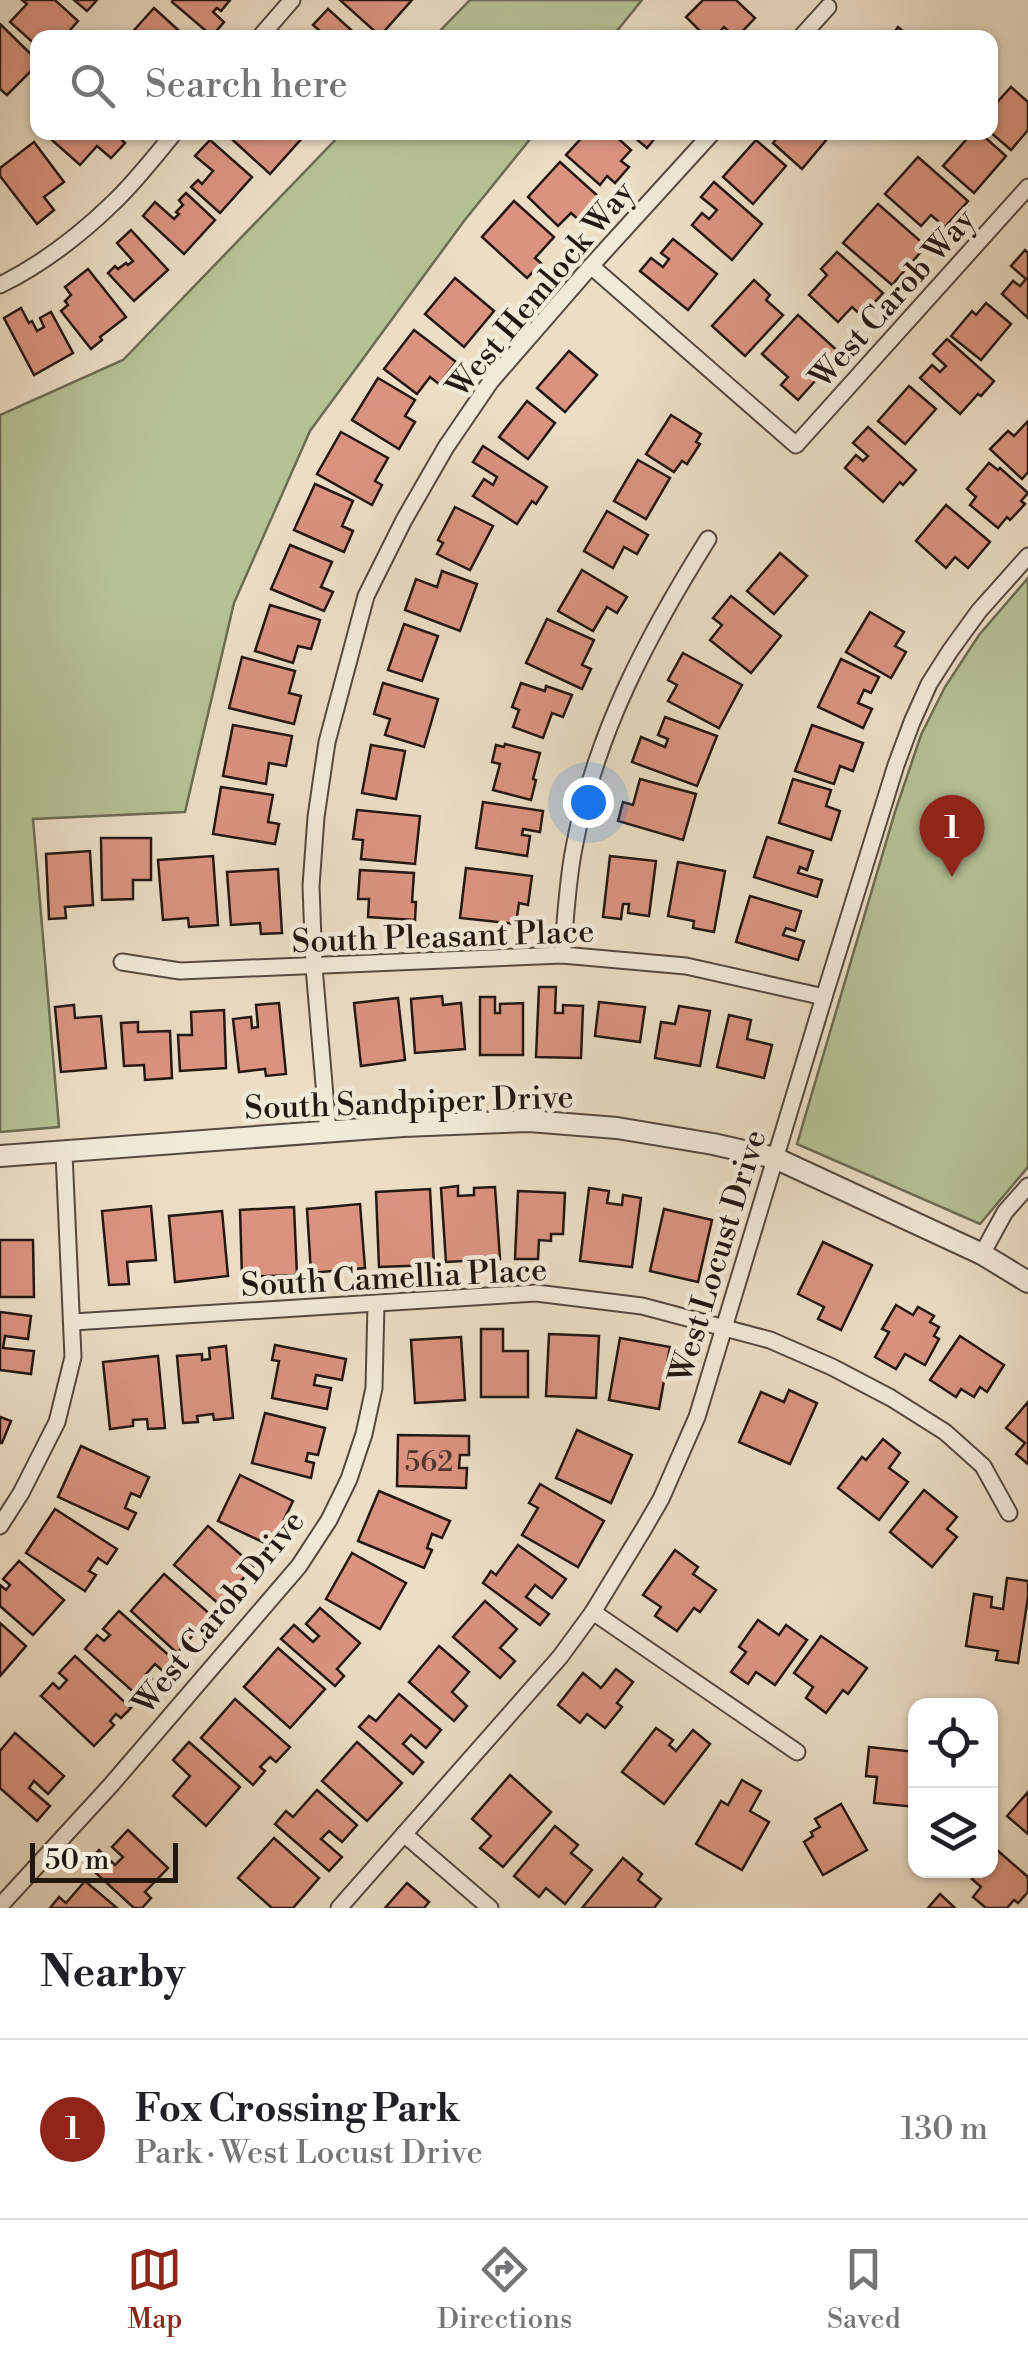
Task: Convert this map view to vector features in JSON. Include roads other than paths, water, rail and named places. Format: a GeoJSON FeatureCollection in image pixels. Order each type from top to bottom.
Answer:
{"type":"FeatureCollection","features":[{"type":"Feature","properties":{"kind":"street"},"geometry":{"type":"LineString","coordinates":[[266,30],[292,0]]}},
{"type":"Feature","properties":{"kind":"street"},"geometry":{"type":"LineString","coordinates":[[807,30],[828,6]]}},
{"type":"Feature","properties":{"kind":"street"},"geometry":{"type":"LineString","coordinates":[[0,284],[64,244],[114,202],[169,140]]}},
{"type":"Feature","properties":{"kind":"street","name":"West Hemlock Way"},"geometry":{"type":"LineString","coordinates":[[328,1131],[311,886],[316,817],[328,742],[366,596],[446,447],[491,381],[706,140]]}},
{"type":"Feature","properties":{"kind":"street","name":"West Carob Way"},"geometry":{"type":"LineString","coordinates":[[591,266],[796,445],[1028,187]]}},
{"type":"Feature","properties":{"kind":"street"},"geometry":{"type":"LineString","coordinates":[[562,955],[574,848],[610,720],[660,617],[708,538]]}},
{"type":"Feature","properties":{"kind":"street","name":"West Locust Drive"},"geometry":{"type":"LineString","coordinates":[[338,1908],[560,1657],[661,1499],[696,1418],[896,764],[930,684],[950,651],[1028,556]]}},
{"type":"Feature","properties":{"kind":"street","name":"South Pleasant Place"},"geometry":{"type":"LineString","coordinates":[[122,962],[180,971],[562,955],[686,966],[824,996]]}},
{"type":"Feature","properties":{"kind":"street","name":"South Sandpiper Drive"},"geometry":{"type":"LineString","coordinates":[[0,1156],[328,1131],[529,1121],[580,1124],[659,1134],[775,1158],[982,1254],[1028,1282]]}},
{"type":"Feature","properties":{"kind":"street"},"geometry":{"type":"LineString","coordinates":[[0,1526],[57,1422],[73,1357],[64,1152]]}},
{"type":"Feature","properties":{"kind":"street"},"geometry":{"type":"LineString","coordinates":[[982,1254],[1005,1212],[1028,1186]]}},
{"type":"Feature","properties":{"kind":"street","name":"South Camellia Place"},"geometry":{"type":"LineString","coordinates":[[73,1322],[536,1294],[642,1306],[770,1340],[832,1366],[891,1398],[945,1432],[984,1466],[1009,1513]]}},
{"type":"Feature","properties":{"kind":"street","name":"West Carob Drive"},"geometry":{"type":"LineString","coordinates":[[0,1906],[111,1785],[299,1566],[329,1520],[349,1479],[371,1403],[376,1304]]}},
{"type":"Feature","properties":{"kind":"street"},"geometry":{"type":"LineString","coordinates":[[592,1612],[797,1752]]}},
{"type":"Feature","properties":{"kind":"street"},"geometry":{"type":"LineString","coordinates":[[404,1834],[490,1908]]}},
{"type":"Feature","properties":{"kind":"place","name":"Fox Crossing Park"},"geometry":{"type":"Point","coordinates":[952,877]}}]}
